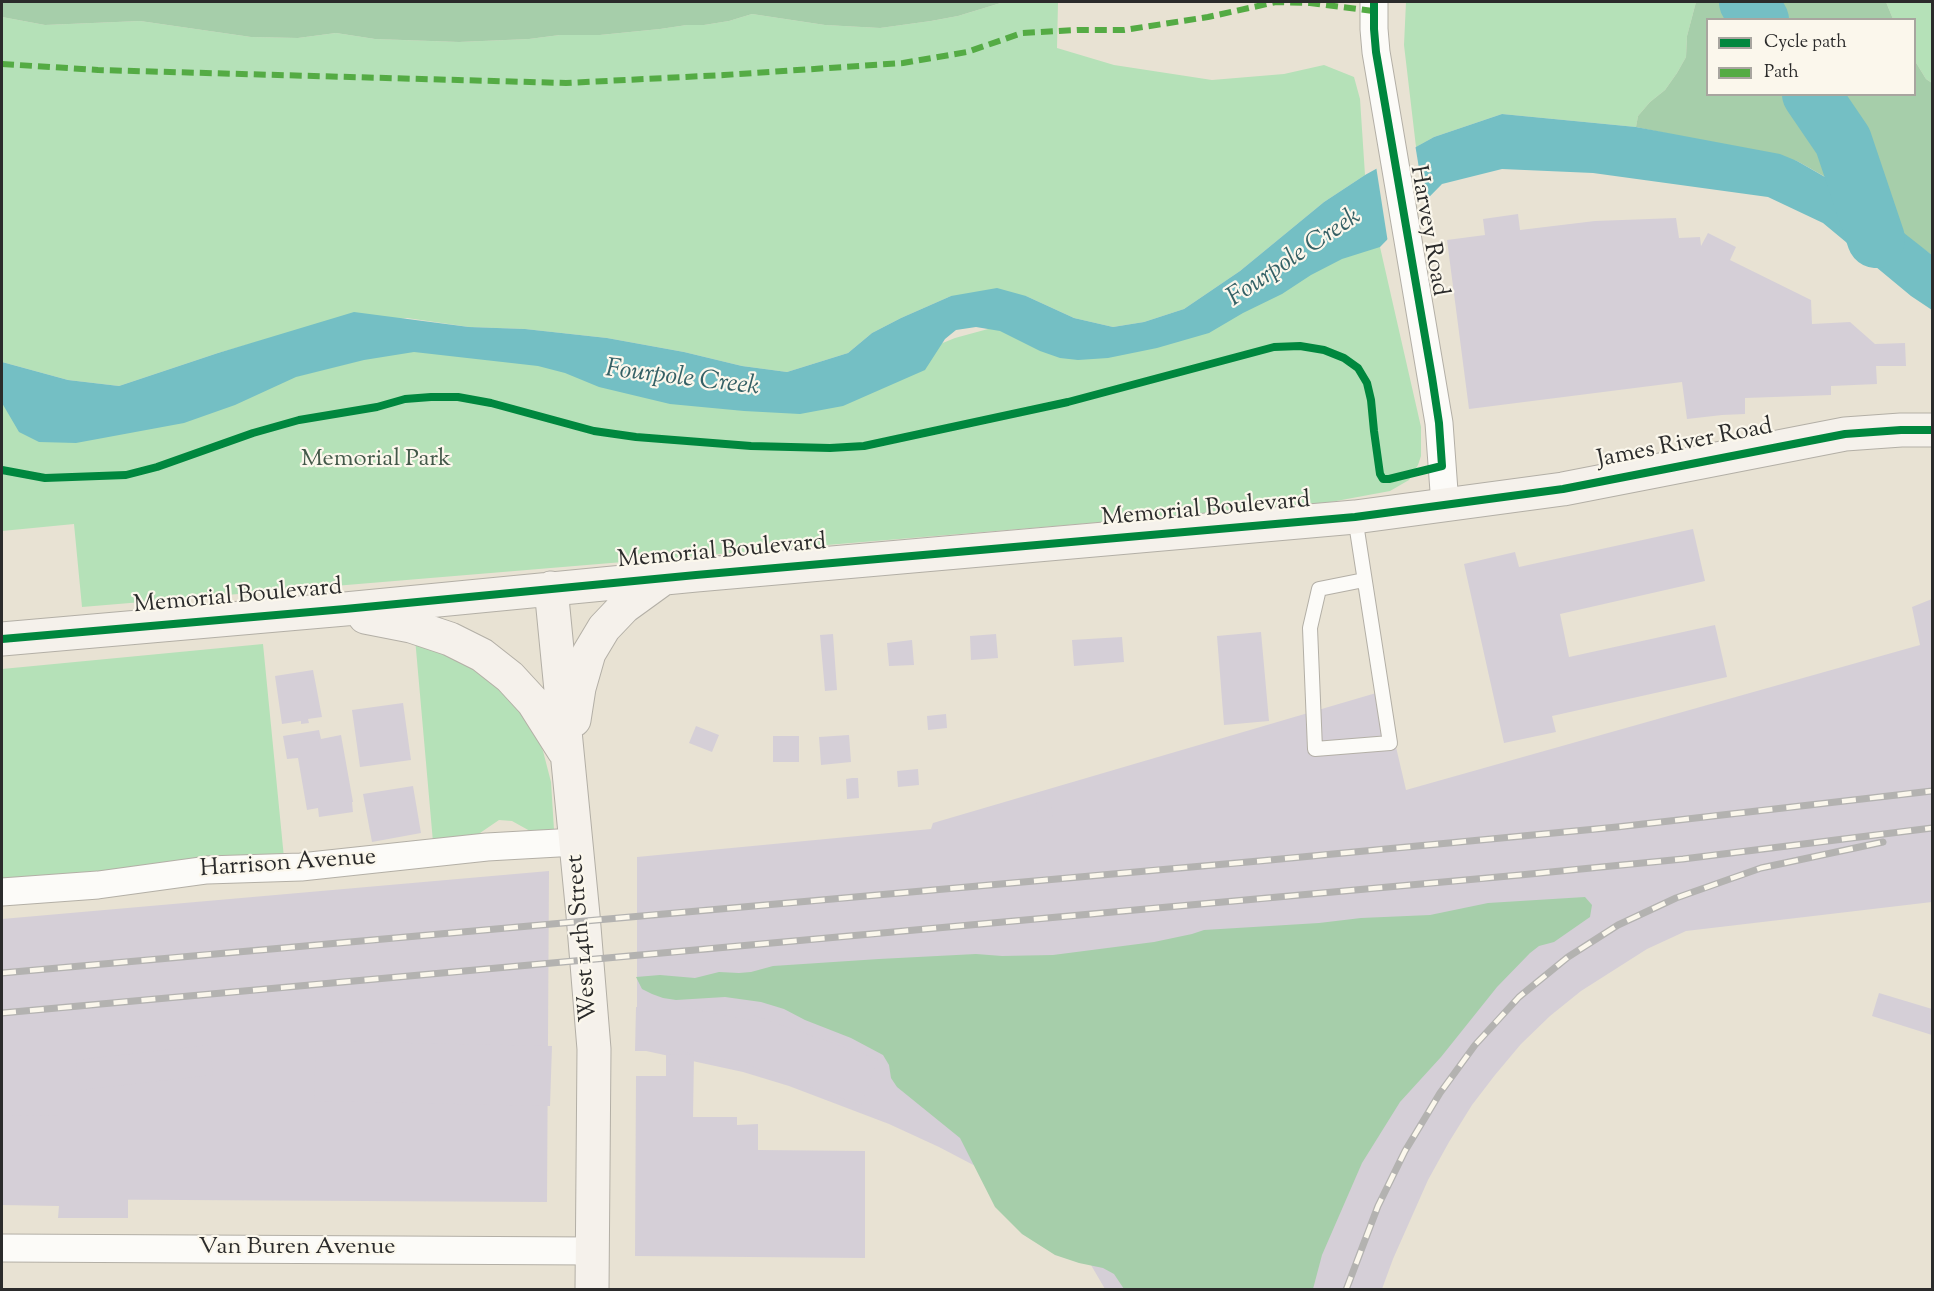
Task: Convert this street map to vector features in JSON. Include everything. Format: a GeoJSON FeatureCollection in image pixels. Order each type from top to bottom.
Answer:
{"type":"FeatureCollection","features":[{"type":"Feature","properties":{"kind":"street","name":"Harvey Road"},"geometry":{"type":"LineString","coordinates":[[1374,2],[1376,52],[1439,423],[1445,505]]}},
{"type":"Feature","properties":{"kind":"street","name":"James River Road"},"geometry":{"type":"LineString","coordinates":[[1445,505],[1563,489],[1811,439],[1871,432],[1932,430]]}},
{"type":"Feature","properties":{"kind":"street","name":"Memorial Boulevard"},"geometry":{"type":"LineString","coordinates":[[2,639],[1355,517],[1445,505]]}},
{"type":"Feature","properties":{"kind":"street"},"geometry":{"type":"LineString","coordinates":[[567,757],[579,688],[589,653],[604,628],[624,607],[664,578]]}},
{"type":"Feature","properties":{"kind":"street","name":"West 14th Street"},"geometry":{"type":"LineString","coordinates":[[551,588],[594,1049],[592,1290]]}},
{"type":"Feature","properties":{"kind":"street"},"geometry":{"type":"LineString","coordinates":[[331,610],[411,626],[450,639],[482,655],[510,677],[533,702],[567,757]]}},
{"type":"Feature","properties":{"kind":"street","name":"Harrison Avenue"},"geometry":{"type":"LineString","coordinates":[[2,892],[98,885],[207,870],[301,867],[487,847],[576,842]]}},
{"type":"Feature","properties":{"kind":"street","name":"Van Buren Avenue"},"geometry":{"type":"LineString","coordinates":[[2,1248],[592,1251]]}},
{"type":"Feature","properties":{"kind":"lane"},"geometry":{"type":"LineString","coordinates":[[1355,517],[1390,744],[1316,749],[1310,628],[1319,590],[1364,580]]}},
{"type":"Feature","properties":{"kind":"path"},"geometry":{"type":"LineString","coordinates":[[2,470],[45,478],[126,475],[299,420],[377,407],[405,399],[431,397],[458,397],[490,403],[594,431],[636,437],[751,446],[830,448],[864,446],[1068,402],[1274,347],[1300,346],[1324,350],[1344,358],[1358,368],[1367,383],[1371,400],[1380,474],[1383,479],[1389,479]]}},
{"type":"Feature","properties":{"kind":"shaded area"},"geometry":{"type":"Polygon","coordinates":[[[1932,599],[1932,902],[1686,931],[1647,949],[1581,991],[1521,1044],[1472,1105],[1428,1180],[1382,1289],[1105,1289],[1091,1265],[1068,1236],[981,1169],[939,1147],[889,1124],[789,1086],[743,1072],[637,1049],[637,857],[931,829],[933,823],[1383,691],[1406,790],[1920,645],[1912,607],[1932,599]]]}},
{"type":"Feature","properties":{"kind":"shaded area"},"geometry":{"type":"Polygon","coordinates":[[[549,871],[547,1202],[2,1199],[2,919],[549,871]]]}},
{"type":"Feature","properties":{"kind":"green space"},"geometry":{"type":"Polygon","coordinates":[[[2,2],[1004,2],[958,16],[880,28],[825,25],[752,14],[704,25],[600,35],[560,35],[529,39],[459,42],[375,39],[336,33],[298,38],[251,37],[140,21],[45,25],[2,17],[2,2]]]}},
{"type":"Feature","properties":{"kind":"green space"},"geometry":{"type":"Polygon","coordinates":[[[1004,2],[1058,2],[1057,48],[1114,65],[1212,80],[1284,74],[1324,65],[1354,77],[1360,99],[1365,175],[1324,202],[1240,271],[1184,309],[1144,322],[1113,327],[1074,318],[1026,296],[951,296],[872,333],[848,353],[787,372],[742,366],[684,352],[607,338],[525,329],[469,327],[407,318],[278,336],[119,386],[68,380],[2,362],[2,17],[45,25],[140,21],[251,37],[298,38],[336,33],[375,39],[459,42],[529,39],[560,35],[600,35],[704,25],[752,14],[825,25],[880,28],[958,16],[1004,2]]]}},
{"type":"Feature","properties":{"kind":"green space"},"geometry":{"type":"Polygon","coordinates":[[[1406,2],[1696,2],[1687,36],[1686,57],[1665,90],[1638,116],[1636,127],[1502,114],[1434,137],[1416,147],[1404,45],[1406,2]]]}},
{"type":"Feature","properties":{"kind":"green space"},"geometry":{"type":"Polygon","coordinates":[[[1696,2],[1728,2],[1738,18],[1706,18],[1706,96],[1788,96],[1827,166],[1829,179],[1797,161],[1636,127],[1638,116],[1665,90],[1686,57],[1687,36],[1696,2]]]}},
{"type":"Feature","properties":{"kind":"green space"},"geometry":{"type":"Polygon","coordinates":[[[1760,2],[1886,2],[1893,18],[1773,18],[1760,2]]]}},
{"type":"Feature","properties":{"kind":"green space"},"geometry":{"type":"Polygon","coordinates":[[[1886,2],[1932,2],[1932,83],[1926,79],[1916,63],[1916,18],[1893,18],[1886,2]]]}},
{"type":"Feature","properties":{"kind":"green space"},"geometry":{"type":"Polygon","coordinates":[[[1916,63],[1926,79],[1932,83],[1932,255],[1904,235],[1869,169],[1864,151],[1832,96],[1916,96],[1916,63]]]}},
{"type":"Feature","properties":{"kind":"green space","name":"Memorial Park"},"geometry":{"type":"Polygon","coordinates":[[[1372,221],[1421,427],[1421,456],[1418,465],[1409,480],[1390,491],[1320,504],[82,607],[74,524],[2,531],[2,395],[19,404],[287,361],[504,345],[636,385],[886,366],[955,338],[999,326],[1113,349],[1372,221]]]}},
{"type":"Feature","properties":{"kind":"green space"},"geometry":{"type":"Polygon","coordinates":[[[415,638],[487,673],[533,727],[543,751],[551,782],[554,830],[530,831],[512,821],[499,820],[480,833],[473,841],[433,842],[415,638]]]}},
{"type":"Feature","properties":{"kind":"green space"},"geometry":{"type":"Polygon","coordinates":[[[263,644],[284,858],[2,883],[2,669],[263,644]]]}},
{"type":"Feature","properties":{"kind":"green space"},"geometry":{"type":"Polygon","coordinates":[[[1585,897],[1592,905],[1590,917],[1554,942],[1539,946],[1530,953],[1497,987],[1441,1057],[1400,1102],[1362,1163],[1322,1255],[1313,1289],[1124,1289],[1114,1274],[1103,1268],[1055,1255],[1022,1234],[995,1207],[960,1138],[897,1087],[891,1078],[889,1065],[883,1055],[851,1038],[784,1009],[761,1002],[725,997],[676,1000],[663,998],[642,989],[636,977],[660,975],[695,978],[719,972],[751,972],[773,966],[879,959],[976,954],[1053,955],[1154,942],[1204,930],[1430,915],[1488,903],[1585,897]]]}},
{"type":"Feature","properties":{"kind":"water","name":"Fourpole Creek"},"geometry":{"type":"Polygon","coordinates":[[[1502,114],[1636,127],[1780,154],[1797,161],[1853,193],[1932,255],[1932,310],[1911,296],[1823,223],[1768,197],[1593,173],[1502,169],[1442,184],[1380,247],[1342,259],[1209,333],[1157,348],[1108,358],[1078,360],[1060,358],[1040,351],[1000,331],[976,327],[956,330],[945,339],[925,370],[843,406],[800,414],[670,404],[599,387],[565,373],[538,366],[414,352],[364,360],[296,377],[235,405],[184,423],[76,443],[39,442],[19,432],[2,403],[2,362],[68,380],[119,386],[354,312],[469,327],[525,329],[607,338],[684,352],[742,366],[787,372],[848,353],[872,333],[951,296],[997,288],[1026,296],[1074,318],[1113,327],[1144,322],[1184,309],[1240,271],[1324,202],[1365,175],[1434,137],[1502,114]]]}},
{"type":"Feature","properties":{"kind":"pier"},"geometry":{"type":"Polygon","coordinates":[[[1415,144],[1425,205],[1388,243],[1376,166],[1415,144]]]}},
{"type":"Feature","properties":{"kind":"building"},"geometry":{"type":"Polygon","coordinates":[[[1518,214],[1520,230],[1595,221],[1676,218],[1679,238],[1700,237],[1701,246],[1708,233],[1736,247],[1730,260],[1811,300],[1812,324],[1850,322],[1875,344],[1905,343],[1906,366],[1876,366],[1877,384],[1831,386],[1831,395],[1745,398],[1745,414],[1687,419],[1682,382],[1469,409],[1447,240],[1485,235],[1483,219],[1518,214]]]}},
{"type":"Feature","properties":{"kind":"building"},"geometry":{"type":"Polygon","coordinates":[[[1693,529],[1705,581],[1560,614],[1569,657],[1715,625],[1727,677],[1552,716],[1556,732],[1504,743],[1464,564],[1515,552],[1519,567],[1693,529]]]}},
{"type":"Feature","properties":{"kind":"building"},"geometry":{"type":"Polygon","coordinates":[[[1261,632],[1269,721],[1224,725],[1217,636],[1261,632]]]}},
{"type":"Feature","properties":{"kind":"building"},"geometry":{"type":"Polygon","coordinates":[[[833,634],[837,690],[825,691],[820,635],[833,634]]]}},
{"type":"Feature","properties":{"kind":"building"},"geometry":{"type":"Polygon","coordinates":[[[996,634],[998,658],[971,660],[970,636],[996,634]]]}},
{"type":"Feature","properties":{"kind":"building"},"geometry":{"type":"Polygon","coordinates":[[[1122,637],[1124,662],[1074,666],[1072,640],[1122,637]]]}},
{"type":"Feature","properties":{"kind":"building"},"geometry":{"type":"Polygon","coordinates":[[[912,640],[914,665],[889,666],[887,643],[912,640]]]}},
{"type":"Feature","properties":{"kind":"building"},"geometry":{"type":"Polygon","coordinates":[[[313,670],[322,717],[308,719],[309,723],[301,724],[301,721],[282,724],[275,676],[313,670]]]}},
{"type":"Feature","properties":{"kind":"building"},"geometry":{"type":"Polygon","coordinates":[[[403,703],[411,760],[360,767],[352,710],[403,703]]]}},
{"type":"Feature","properties":{"kind":"building"},"geometry":{"type":"Polygon","coordinates":[[[946,714],[947,728],[928,730],[927,716],[946,714]]]}},
{"type":"Feature","properties":{"kind":"building"},"geometry":{"type":"Polygon","coordinates":[[[696,726],[719,735],[712,752],[689,743],[696,726]]]}},
{"type":"Feature","properties":{"kind":"building"},"geometry":{"type":"Polygon","coordinates":[[[319,730],[321,739],[341,735],[353,812],[319,817],[318,808],[307,810],[298,758],[287,759],[283,736],[319,730]]]}},
{"type":"Feature","properties":{"kind":"building"},"geometry":{"type":"Polygon","coordinates":[[[849,735],[851,762],[821,765],[819,737],[849,735]]]}},
{"type":"Feature","properties":{"kind":"building"},"geometry":{"type":"Polygon","coordinates":[[[773,736],[799,736],[799,762],[773,762],[773,736]]]}},
{"type":"Feature","properties":{"kind":"building"},"geometry":{"type":"Polygon","coordinates":[[[918,769],[919,785],[898,787],[897,771],[918,769]]]}},
{"type":"Feature","properties":{"kind":"building"},"geometry":{"type":"Polygon","coordinates":[[[858,778],[859,798],[847,799],[846,779],[858,778]]]}},
{"type":"Feature","properties":{"kind":"building"},"geometry":{"type":"Polygon","coordinates":[[[413,786],[421,833],[372,842],[363,794],[413,786]]]}},
{"type":"Feature","properties":{"kind":"building"},"geometry":{"type":"Polygon","coordinates":[[[1051,801],[1053,817],[1038,818],[1036,802],[1051,801]]]}},
{"type":"Feature","properties":{"kind":"building"},"geometry":{"type":"Polygon","coordinates":[[[1879,993],[1932,1009],[1932,1035],[1872,1016],[1879,993]]]}},
{"type":"Feature","properties":{"kind":"building"},"geometry":{"type":"Polygon","coordinates":[[[636,1007],[681,1007],[751,1020],[753,1015],[878,1059],[861,1105],[745,1064],[679,1051],[635,1051],[636,1007]]]}},
{"type":"Feature","properties":{"kind":"building"},"geometry":{"type":"Polygon","coordinates":[[[316,1041],[552,1046],[550,1106],[314,1101],[316,1041]]]}},
{"type":"Feature","properties":{"kind":"building"},"geometry":{"type":"Polygon","coordinates":[[[210,1045],[213,1075],[79,1090],[76,1060],[210,1045]]]}},
{"type":"Feature","properties":{"kind":"building"},"geometry":{"type":"Polygon","coordinates":[[[666,1054],[694,1055],[693,1117],[737,1117],[737,1125],[758,1124],[758,1150],[865,1151],[865,1258],[635,1256],[636,1076],[666,1076],[666,1054]]]}},
{"type":"Feature","properties":{"kind":"building"},"geometry":{"type":"Polygon","coordinates":[[[2,1115],[59,1116],[59,1121],[128,1121],[128,1218],[58,1218],[59,1206],[2,1205],[2,1115]]]}},
{"type":"Feature","properties":{"kind":"waterway"},"geometry":{"type":"LineString","coordinates":[[1748,2],[1759,18]]}},
{"type":"Feature","properties":{"kind":"waterway"},"geometry":{"type":"LineString","coordinates":[[1812,96],[1843,141],[1876,239]]}},
{"type":"Feature","properties":{"kind":"railway"},"geometry":{"type":"LineString","coordinates":[[2,973],[1270,860],[1617,827],[1932,791]]}},
{"type":"Feature","properties":{"kind":"railway"},"geometry":{"type":"LineString","coordinates":[[2,1013],[1520,875],[1683,859],[1932,828]]}},
{"type":"Feature","properties":{"kind":"railway"},"geometry":{"type":"LineString","coordinates":[[1346,1290],[1378,1206],[1405,1151],[1440,1093],[1475,1045],[1519,997],[1568,957],[1618,925],[1676,898],[1761,868],[1883,842]]}},
{"type":"Feature","properties":{"kind":"marked path"},"geometry":{"type":"LineString","coordinates":[[2,64],[98,70],[566,83],[903,63],[967,52],[1022,33],[1124,30],[1208,17],[1276,2],[1310,3],[1373,11]]}},
{"type":"Feature","properties":{"kind":"cycle path"},"geometry":{"type":"LineString","coordinates":[[2,470],[45,478],[126,475],[299,420],[377,407],[405,399],[431,397],[458,397],[491,403],[594,431],[636,437],[751,446],[830,448],[864,446],[1068,402],[1274,347],[1300,346],[1324,350],[1344,358],[1358,368],[1367,383],[1371,400],[1380,474],[1383,479],[1442,466],[1439,423],[1432,377],[1376,52],[1374,2]]}},
{"type":"Feature","properties":{"kind":"cycle path"},"geometry":{"type":"LineString","coordinates":[[2,639],[1355,517],[1563,489],[1845,434],[1932,430]]}}]}
